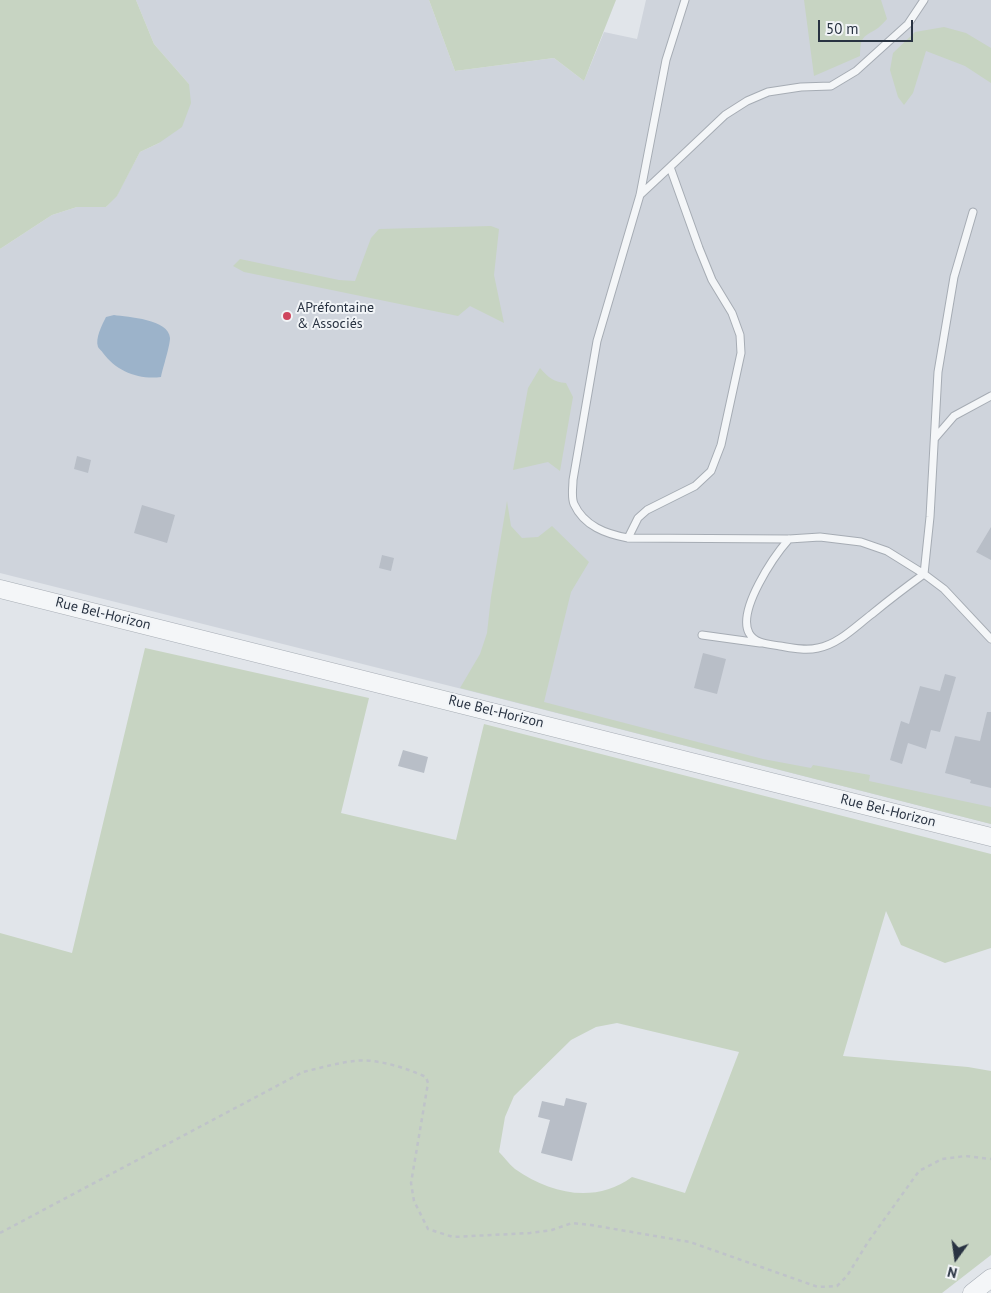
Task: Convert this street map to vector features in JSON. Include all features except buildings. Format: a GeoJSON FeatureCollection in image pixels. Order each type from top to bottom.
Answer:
{"type":"FeatureCollection","features":[{"type":"Feature","properties":{"kind":"street","name":"Rue Bel-Horizon"},"geometry":{"type":"LineString","coordinates":[[0,589],[991,837]]}},
{"type":"Feature","properties":{"kind":"street"},"geometry":{"type":"LineString","coordinates":[[972,1293],[991,1278]]}},
{"type":"Feature","properties":{"kind":"lane"},"geometry":{"type":"LineString","coordinates":[[685,0],[666,60],[640,195],[597,341],[574,480],[573,502],[584,520],[608,534],[628,538],[789,539],[820,537],[861,542],[887,551],[924,574],[944,589],[991,639]]}},
{"type":"Feature","properties":{"kind":"lane"},"geometry":{"type":"LineString","coordinates":[[640,195],[725,115],[747,101],[768,92],[801,87],[832,86],[856,71],[908,24],[924,0]]}},
{"type":"Feature","properties":{"kind":"lane"},"geometry":{"type":"LineString","coordinates":[[628,538],[638,518],[647,510],[695,486],[711,471],[721,445],[741,353],[740,335],[732,313],[712,280],[670,167]]}},
{"type":"Feature","properties":{"kind":"lane"},"geometry":{"type":"LineString","coordinates":[[702,635],[802,649],[818,648],[836,641],[924,574],[930,518],[938,372],[954,277],[973,212]]}},
{"type":"Feature","properties":{"kind":"lane"},"geometry":{"type":"LineString","coordinates":[[935,438],[954,416],[991,396]]}},
{"type":"Feature","properties":{"kind":"lane"},"geometry":{"type":"LineString","coordinates":[[761,643],[750,635],[746,622],[750,605],[766,569],[777,552],[789,539]]}},
{"type":"Feature","properties":{"kind":"path"},"geometry":{"type":"LineString","coordinates":[[0,1232],[303,1072],[355,1061],[382,1063],[409,1070],[426,1077],[428,1083],[411,1182],[414,1201],[428,1229],[454,1237],[530,1233],[552,1230],[572,1223],[591,1224],[690,1242],[818,1287],[837,1286],[847,1276],[868,1242],[919,1171],[942,1160],[965,1156],[991,1159]]}},
{"type":"Feature","properties":{"kind":"shaded area"},"geometry":{"type":"Polygon","coordinates":[[[136,0],[429,0],[455,71],[554,58],[584,81],[604,32],[637,39],[646,0],[991,0],[991,824],[0,573],[0,249],[52,215],[77,207],[106,207],[117,195],[140,152],[159,143],[189,84],[154,44],[136,0]]]}},
{"type":"Feature","properties":{"kind":"green space"},"geometry":{"type":"Polygon","coordinates":[[[0,0],[136,0],[154,44],[189,84],[191,103],[182,127],[159,143],[140,152],[117,196],[106,207],[77,207],[52,215],[0,249],[0,0]]]}},
{"type":"Feature","properties":{"kind":"green space"},"geometry":{"type":"Polygon","coordinates":[[[429,0],[616,0],[584,81],[554,58],[455,71],[429,0]]]}},
{"type":"Feature","properties":{"kind":"green space"},"geometry":{"type":"Polygon","coordinates":[[[804,0],[881,0],[887,19],[862,40],[860,56],[814,76],[804,0]]]}},
{"type":"Feature","properties":{"kind":"green space"},"geometry":{"type":"Polygon","coordinates":[[[944,27],[966,33],[991,48],[991,83],[965,66],[926,51],[913,93],[904,105],[898,97],[890,70],[893,53],[915,32],[944,27]]]}},
{"type":"Feature","properties":{"kind":"green space"},"geometry":{"type":"Polygon","coordinates":[[[491,226],[499,229],[494,275],[504,323],[470,306],[458,316],[244,272],[233,266],[240,259],[339,280],[355,281],[371,238],[379,229],[491,226]]]}},
{"type":"Feature","properties":{"kind":"green space"},"geometry":{"type":"Polygon","coordinates":[[[540,368],[551,378],[558,382],[566,383],[573,397],[560,471],[548,462],[513,470],[528,388],[540,368]]]}},
{"type":"Feature","properties":{"kind":"green space"},"geometry":{"type":"Polygon","coordinates":[[[507,501],[511,526],[522,538],[538,537],[552,526],[589,562],[571,592],[544,702],[763,759],[811,768],[813,765],[870,775],[869,781],[991,807],[991,824],[460,688],[480,654],[487,633],[507,501]]]}},
{"type":"Feature","properties":{"kind":"green space"},"geometry":{"type":"Polygon","coordinates":[[[145,648],[369,698],[341,813],[456,840],[484,724],[991,854],[991,948],[945,963],[901,945],[886,911],[843,1056],[968,1067],[991,1071],[991,1255],[942,1293],[0,1293],[0,933],[72,953],[145,648]],[[617,1023],[596,1027],[571,1040],[514,1096],[505,1117],[499,1152],[515,1169],[543,1185],[558,1190],[573,1193],[603,1191],[632,1177],[685,1193],[739,1052],[617,1023]]]}},
{"type":"Feature","properties":{"kind":"water"},"geometry":{"type":"Polygon","coordinates":[[[114,315],[147,320],[163,327],[168,332],[170,342],[161,377],[144,377],[129,373],[114,365],[98,348],[99,332],[106,317],[114,315]]]}},
{"type":"Feature","properties":{"kind":"place","name":"APréfontaine & Associés"},"geometry":{"type":"Point","coordinates":[287,316]}}]}
